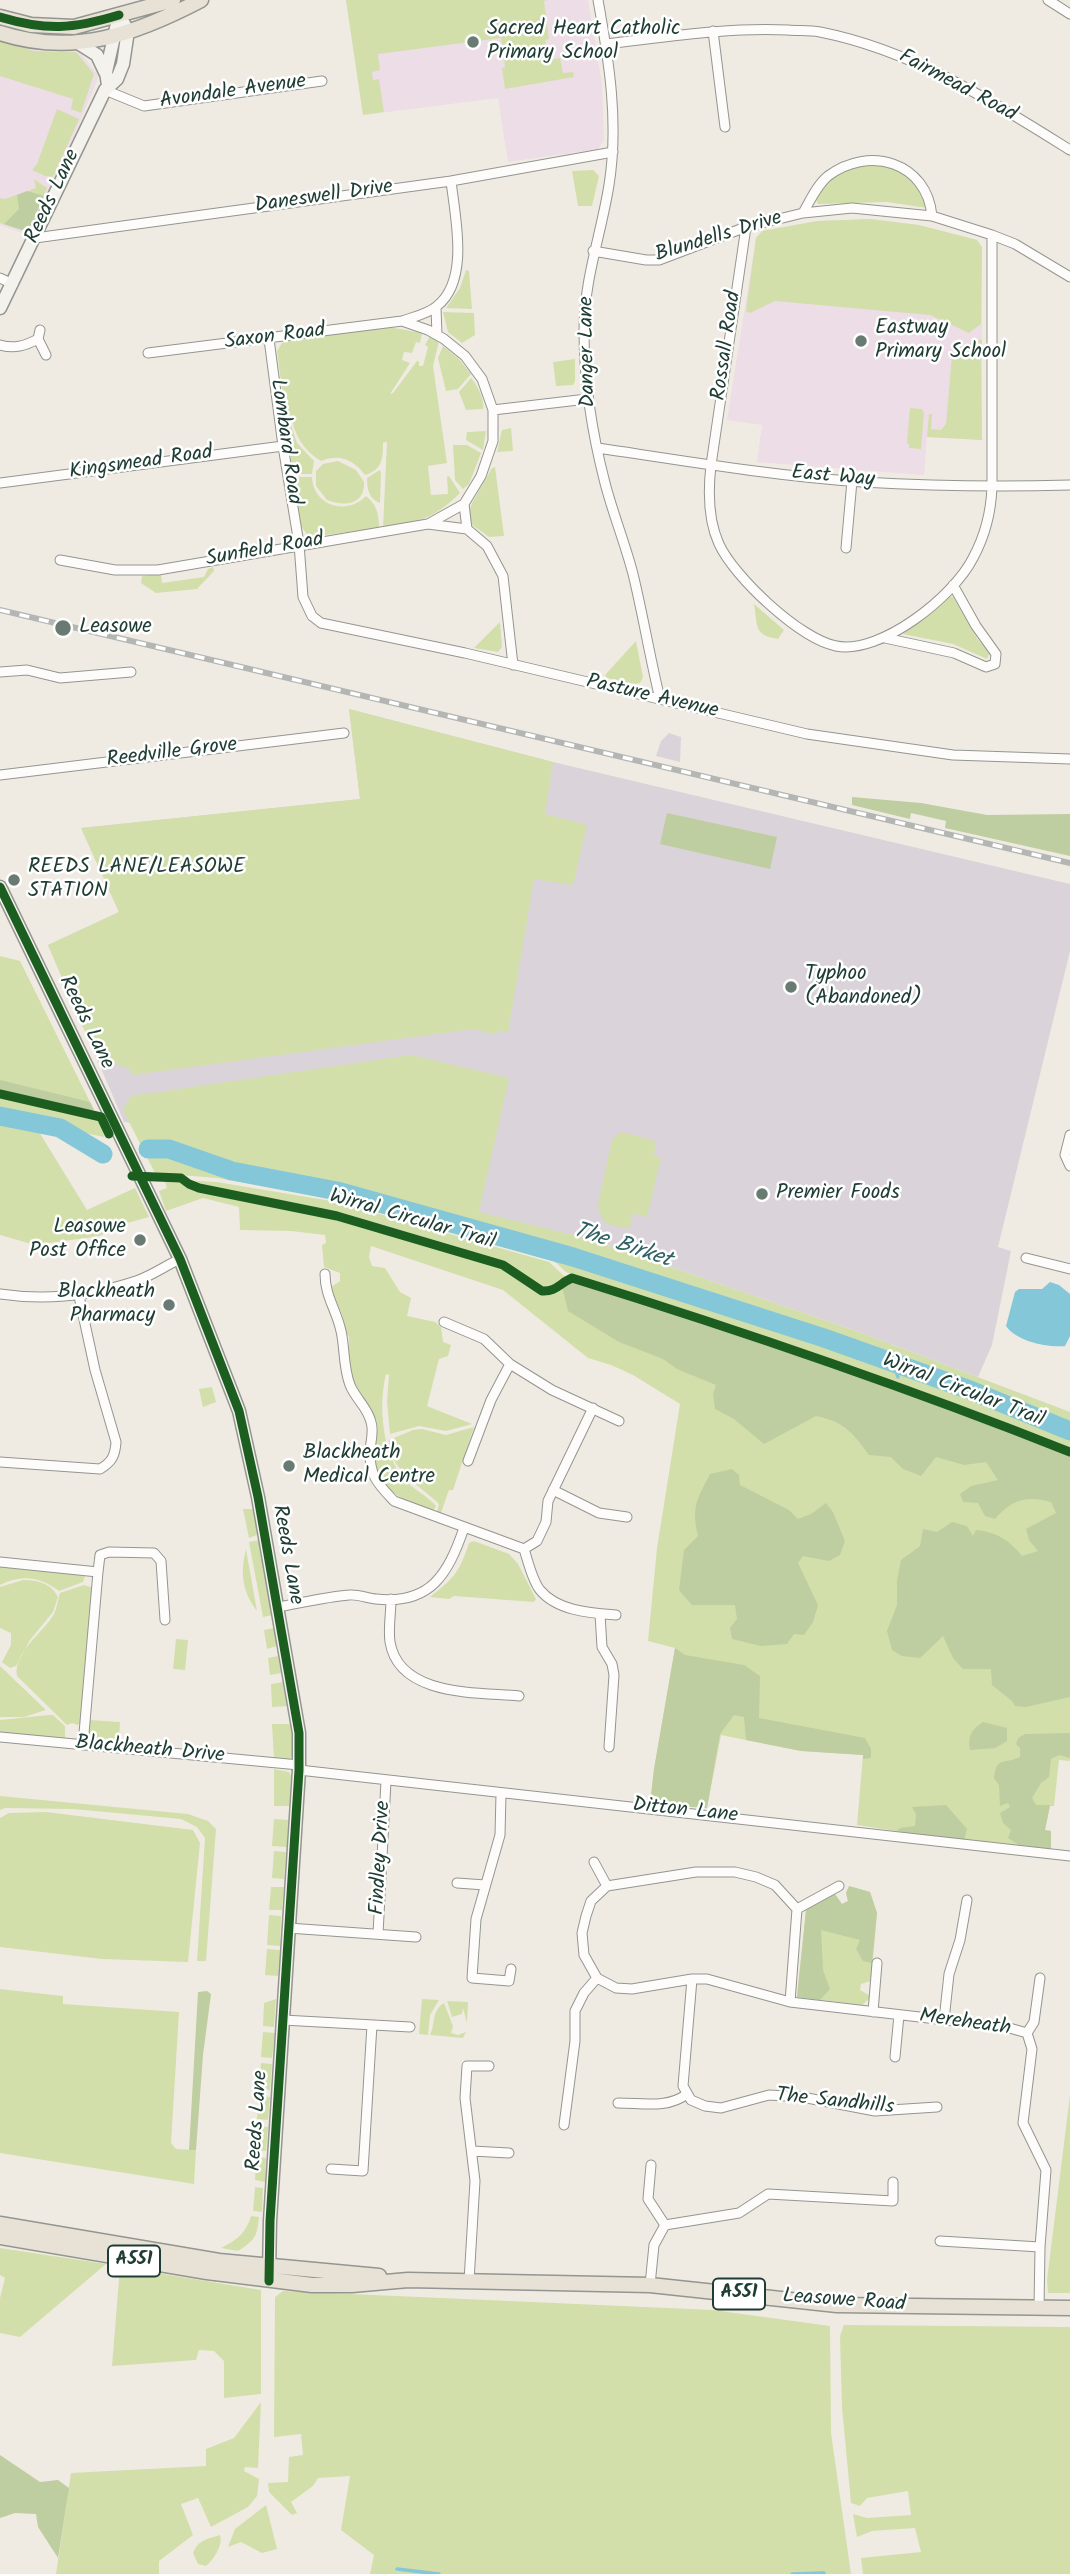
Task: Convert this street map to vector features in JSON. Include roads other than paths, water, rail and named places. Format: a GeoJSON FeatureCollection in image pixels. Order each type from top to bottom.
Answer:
{"type":"FeatureCollection","features":[{"type":"Feature","properties":{"kind":"main road"},"geometry":{"type":"LineString","coordinates":[[0,17],[31,25],[63,28],[83,26],[173,0]]}},
{"type":"Feature","properties":{"kind":"main road"},"geometry":{"type":"LineString","coordinates":[[0,33],[44,43],[83,43],[128,31],[201,0]]}},
{"type":"Feature","properties":{"kind":"main road","name":"Leasowe Road"},"geometry":{"type":"LineString","coordinates":[[0,2224],[219,2260],[408,2280]]}},
{"type":"Feature","properties":{"kind":"main road","name":"Leasowe Road"},"geometry":{"type":"LineString","coordinates":[[0,2237],[270,2281],[339,2285],[408,2280],[650,2285],[837,2305],[1070,2308]]}},
{"type":"Feature","properties":{"kind":"street","name":"Danger Lane"},"geometry":{"type":"LineString","coordinates":[[598,0],[613,106],[613,152],[609,187],[593,251],[584,329],[587,399],[605,483],[633,575],[660,699]]}},
{"type":"Feature","properties":{"kind":"street"},"geometry":{"type":"LineString","coordinates":[[1048,0],[1070,14]]}},
{"type":"Feature","properties":{"kind":"street"},"geometry":{"type":"LineString","coordinates":[[119,15],[128,31]]}},
{"type":"Feature","properties":{"kind":"street","name":"Reeds Lane"},"geometry":{"type":"LineString","coordinates":[[0,308],[106,83],[119,15]]}},
{"type":"Feature","properties":{"kind":"street","name":"Fairmead Road"},"geometry":{"type":"LineString","coordinates":[[606,44],[713,31],[764,29],[818,32],[894,53],[954,81],[1070,150]]}},
{"type":"Feature","properties":{"kind":"street","name":"Reeds Lane"},"geometry":{"type":"LineString","coordinates":[[106,83],[117,79],[123,64],[128,31]]}},
{"type":"Feature","properties":{"kind":"street"},"geometry":{"type":"LineString","coordinates":[[713,31],[725,127]]}},
{"type":"Feature","properties":{"kind":"street"},"geometry":{"type":"LineString","coordinates":[[83,43],[97,55],[106,83]]}},
{"type":"Feature","properties":{"kind":"street","name":"Avondale Avenue"},"geometry":{"type":"LineString","coordinates":[[106,83],[144,106],[322,81]]}},
{"type":"Feature","properties":{"kind":"street","name":"Daneswell Drive"},"geometry":{"type":"LineString","coordinates":[[35,238],[451,181],[613,152]]}},
{"type":"Feature","properties":{"kind":"street","name":"Blundells Drive"},"geometry":{"type":"LineString","coordinates":[[803,213],[825,178],[858,161],[878,160],[895,164],[913,175],[925,190],[932,216]]}},
{"type":"Feature","properties":{"kind":"street"},"geometry":{"type":"LineString","coordinates":[[437,335],[436,308],[444,299],[457,272],[458,248],[451,181]]}},
{"type":"Feature","properties":{"kind":"street","name":"Blundells Drive"},"geometry":{"type":"LineString","coordinates":[[593,251],[659,260],[746,227],[803,213],[852,208],[932,216],[1015,244],[1070,277]]}},
{"type":"Feature","properties":{"kind":"street","name":"Rossall Road"},"geometry":{"type":"LineString","coordinates":[[746,227],[708,491],[718,542],[739,575],[760,596],[812,637],[836,646],[863,646],[885,638]]}},
{"type":"Feature","properties":{"kind":"street"},"geometry":{"type":"LineString","coordinates":[[885,638],[922,613],[953,586],[972,561],[985,532],[991,508],[992,487],[992,235]]}},
{"type":"Feature","properties":{"kind":"street"},"geometry":{"type":"LineString","coordinates":[[0,278],[13,284]]}},
{"type":"Feature","properties":{"kind":"street","name":"Saxon Road"},"geometry":{"type":"LineString","coordinates":[[148,353],[402,321],[436,308]]}},
{"type":"Feature","properties":{"kind":"street"},"geometry":{"type":"LineString","coordinates":[[402,321],[437,335],[464,356],[482,379],[493,410],[493,441],[481,476],[464,504],[467,529]]}},
{"type":"Feature","properties":{"kind":"street"},"geometry":{"type":"LineString","coordinates":[[0,345],[26,345],[39,335],[46,355]]}},
{"type":"Feature","properties":{"kind":"street","name":"Lombard Road"},"geometry":{"type":"LineString","coordinates":[[270,339],[283,446],[299,544]]}},
{"type":"Feature","properties":{"kind":"street"},"geometry":{"type":"LineString","coordinates":[[493,410],[587,399]]}},
{"type":"Feature","properties":{"kind":"street","name":"Kingsmead Road"},"geometry":{"type":"LineString","coordinates":[[0,483],[283,446]]}},
{"type":"Feature","properties":{"kind":"street","name":"East Way"},"geometry":{"type":"LineString","coordinates":[[598,448],[711,465],[852,481],[992,487],[1070,485]]}},
{"type":"Feature","properties":{"kind":"street"},"geometry":{"type":"LineString","coordinates":[[846,548],[852,481]]}},
{"type":"Feature","properties":{"kind":"street","name":"Sunfield Road"},"geometry":{"type":"LineString","coordinates":[[60,560],[115,570],[158,570],[428,524],[464,504]]}},
{"type":"Feature","properties":{"kind":"street"},"geometry":{"type":"LineString","coordinates":[[428,524],[467,529],[487,546],[503,576],[513,665]]}},
{"type":"Feature","properties":{"kind":"street","name":"Pasture Avenue"},"geometry":{"type":"LineString","coordinates":[[299,544],[303,597],[312,616],[321,622],[852,742],[953,755],[1070,759]]}},
{"type":"Feature","properties":{"kind":"street"},"geometry":{"type":"LineString","coordinates":[[885,638],[954,653],[986,667],[995,664],[996,654],[975,626],[953,586]]}},
{"type":"Feature","properties":{"kind":"street"},"geometry":{"type":"LineString","coordinates":[[0,672],[27,670],[60,678],[131,671]]}},
{"type":"Feature","properties":{"kind":"street","name":"Reedville Grove"},"geometry":{"type":"LineString","coordinates":[[0,775],[344,733]]}},
{"type":"Feature","properties":{"kind":"street","name":"Reeds Lane"},"geometry":{"type":"LineString","coordinates":[[0,887],[180,1259],[239,1412],[255,1484],[299,1733],[268,2265],[270,2281]]}},
{"type":"Feature","properties":{"kind":"street"},"geometry":{"type":"LineString","coordinates":[[1070,1135],[1065,1155],[1070,1166]]}},
{"type":"Feature","properties":{"kind":"street"},"geometry":{"type":"LineString","coordinates":[[1026,1258],[1070,1269]]}},
{"type":"Feature","properties":{"kind":"street"},"geometry":{"type":"LineString","coordinates":[[0,1294],[29,1298],[79,1296],[137,1281],[180,1259]]}},
{"type":"Feature","properties":{"kind":"street"},"geometry":{"type":"LineString","coordinates":[[325,1274],[325,1290],[336,1312],[342,1334],[344,1363],[350,1386],[371,1421],[370,1452],[379,1488],[394,1502],[524,1549]]}},
{"type":"Feature","properties":{"kind":"street"},"geometry":{"type":"LineString","coordinates":[[0,1462],[100,1469],[110,1463],[115,1453],[116,1442],[95,1370],[79,1296]]}},
{"type":"Feature","properties":{"kind":"street"},"geometry":{"type":"LineString","coordinates":[[444,1322],[484,1339],[510,1364],[552,1390],[619,1421]]}},
{"type":"Feature","properties":{"kind":"street"},"geometry":{"type":"LineString","coordinates":[[468,1461],[491,1400],[510,1364]]}},
{"type":"Feature","properties":{"kind":"street"},"geometry":{"type":"LineString","coordinates":[[524,1549],[537,1541],[546,1522],[548,1502],[553,1490],[593,1408]]}},
{"type":"Feature","properties":{"kind":"street"},"geometry":{"type":"LineString","coordinates":[[553,1490],[599,1513],[626,1517]]}},
{"type":"Feature","properties":{"kind":"street"},"geometry":{"type":"LineString","coordinates":[[278,1607],[351,1594],[376,1599],[419,1594],[440,1579],[464,1528]]}},
{"type":"Feature","properties":{"kind":"street"},"geometry":{"type":"LineString","coordinates":[[524,1549],[539,1589],[558,1604],[616,1615]]}},
{"type":"Feature","properties":{"kind":"street"},"geometry":{"type":"LineString","coordinates":[[83,1745],[100,1555],[109,1552],[154,1553],[161,1561],[165,1620]]}},
{"type":"Feature","properties":{"kind":"street"},"geometry":{"type":"LineString","coordinates":[[0,1562],[98,1572]]}},
{"type":"Feature","properties":{"kind":"street"},"geometry":{"type":"LineString","coordinates":[[391,1599],[390,1643],[400,1664],[414,1678],[439,1688],[519,1696]]}},
{"type":"Feature","properties":{"kind":"street"},"geometry":{"type":"LineString","coordinates":[[600,1614],[602,1647],[612,1664],[614,1675],[609,1747]]}},
{"type":"Feature","properties":{"kind":"street","name":"Blackheath Drive"},"geometry":{"type":"LineString","coordinates":[[0,1737],[299,1768]]}},
{"type":"Feature","properties":{"kind":"street","name":"Ditton Lane"},"geometry":{"type":"LineString","coordinates":[[299,1768],[387,1781],[771,1821],[1070,1856]]}},
{"type":"Feature","properties":{"kind":"street","name":"Findley Drive"},"geometry":{"type":"LineString","coordinates":[[378,1934],[387,1781]]}},
{"type":"Feature","properties":{"kind":"street"},"geometry":{"type":"LineString","coordinates":[[501,1794],[499,1844],[477,1919],[472,1978],[509,1981],[511,1969]]}},
{"type":"Feature","properties":{"kind":"street"},"geometry":{"type":"LineString","coordinates":[[594,1862],[607,1886]]}},
{"type":"Feature","properties":{"kind":"street"},"geometry":{"type":"LineString","coordinates":[[564,2125],[575,2041],[575,2011],[584,1993],[597,1978],[584,1955],[582,1933],[591,1900],[607,1886],[696,1872],[734,1872],[775,1885],[797,1909],[790,2002]]}},
{"type":"Feature","properties":{"kind":"street"},"geometry":{"type":"LineString","coordinates":[[457,1883],[485,1885]]}},
{"type":"Feature","properties":{"kind":"street"},"geometry":{"type":"LineString","coordinates":[[797,1909],[839,1886]]}},
{"type":"Feature","properties":{"kind":"street"},"geometry":{"type":"LineString","coordinates":[[944,2020],[948,1973],[960,1940],[967,1900]]}},
{"type":"Feature","properties":{"kind":"street"},"geometry":{"type":"LineString","coordinates":[[288,1928],[416,1937]]}},
{"type":"Feature","properties":{"kind":"street"},"geometry":{"type":"LineString","coordinates":[[873,2012],[877,1963]]}},
{"type":"Feature","properties":{"kind":"street","name":"Mereheath"},"geometry":{"type":"LineString","coordinates":[[597,1978],[616,1988],[632,1989],[692,1979],[726,1983],[790,2002],[1006,2027],[1027,2033],[1032,2049],[1023,2123],[1046,2169],[1038,2308]]}},
{"type":"Feature","properties":{"kind":"street"},"geometry":{"type":"LineString","coordinates":[[1027,2033],[1034,2022],[1040,1978]]}},
{"type":"Feature","properties":{"kind":"street"},"geometry":{"type":"LineString","coordinates":[[618,2103],[665,2104],[675,2102],[687,2094],[683,2086],[692,1979]]}},
{"type":"Feature","properties":{"kind":"street"},"geometry":{"type":"LineString","coordinates":[[895,2057],[899,2015]]}},
{"type":"Feature","properties":{"kind":"street"},"geometry":{"type":"LineString","coordinates":[[283,2020],[410,2027]]}},
{"type":"Feature","properties":{"kind":"street"},"geometry":{"type":"LineString","coordinates":[[331,2169],[363,2171],[372,2025]]}},
{"type":"Feature","properties":{"kind":"street"},"geometry":{"type":"LineString","coordinates":[[469,2281],[475,2181],[466,2098],[467,2066],[489,2066]]}},
{"type":"Feature","properties":{"kind":"street","name":"The Sandhills"},"geometry":{"type":"LineString","coordinates":[[687,2094],[705,2106],[721,2108],[769,2095],[802,2097],[857,2110],[937,2107]]}},
{"type":"Feature","properties":{"kind":"street"},"geometry":{"type":"LineString","coordinates":[[472,2151],[509,2153]]}},
{"type":"Feature","properties":{"kind":"street"},"geometry":{"type":"LineString","coordinates":[[651,2165],[648,2199],[665,2225]]}},
{"type":"Feature","properties":{"kind":"street"},"geometry":{"type":"LineString","coordinates":[[665,2225],[739,2213],[768,2194],[893,2201],[893,2182]]}},
{"type":"Feature","properties":{"kind":"street"},"geometry":{"type":"LineString","coordinates":[[650,2285],[654,2245],[665,2225]]}},
{"type":"Feature","properties":{"kind":"street"},"geometry":{"type":"LineString","coordinates":[[940,2241],[1040,2247]]}},
{"type":"Feature","properties":{"kind":"water"},"geometry":{"type":"Polygon","coordinates":[[[1050,1282],[1070,1294],[1070,1336],[1065,1346],[1032,1342],[1017,1336],[1006,1326],[1015,1292],[1019,1289],[1042,1289],[1050,1282]]]}},
{"type":"Feature","properties":{"kind":"waterway","name":"The Birket"},"geometry":{"type":"LineString","coordinates":[[0,1116],[60,1128],[103,1154]]}},
{"type":"Feature","properties":{"kind":"waterway","name":"The Birket"},"geometry":{"type":"LineString","coordinates":[[148,1149],[169,1149],[232,1171],[337,1191],[573,1257],[824,1338],[970,1390],[1070,1431]]}},
{"type":"Feature","properties":{"kind":"waterway"},"geometry":{"type":"LineString","coordinates":[[893,1363],[898,1377]]}},
{"type":"Feature","properties":{"kind":"waterway"},"geometry":{"type":"LineString","coordinates":[[397,2569],[439,2574]]}},
{"type":"Feature","properties":{"kind":"waterway"},"geometry":{"type":"LineString","coordinates":[[792,2574],[824,2573]]}},
{"type":"Feature","properties":{"kind":"railway"},"geometry":{"type":"LineString","coordinates":[[0,610],[1070,863]]}},
{"type":"Feature","properties":{"kind":"place","name":"Sacred Heart Catholic Primary School"},"geometry":{"type":"Point","coordinates":[473,42]}},
{"type":"Feature","properties":{"kind":"place","name":"Eastway Primary School"},"geometry":{"type":"Point","coordinates":[861,341]}},
{"type":"Feature","properties":{"kind":"place","name":"Leasowe"},"geometry":{"type":"Point","coordinates":[63,628]}},
{"type":"Feature","properties":{"kind":"place","name":"REEDS LANE/LEASOWE STATION"},"geometry":{"type":"Point","coordinates":[14,880]}},
{"type":"Feature","properties":{"kind":"place","name":"Typhoo (Abandoned)"},"geometry":{"type":"Point","coordinates":[791,987]}},
{"type":"Feature","properties":{"kind":"place","name":"Premier Foods"},"geometry":{"type":"Point","coordinates":[762,1194]}},
{"type":"Feature","properties":{"kind":"place","name":"Leasowe Post Office"},"geometry":{"type":"Point","coordinates":[140,1240]}},
{"type":"Feature","properties":{"kind":"place","name":"Blackheath Pharmacy"},"geometry":{"type":"Point","coordinates":[169,1305]}},
{"type":"Feature","properties":{"kind":"place","name":"Blackheath Medical Centre"},"geometry":{"type":"Point","coordinates":[289,1466]}}]}
